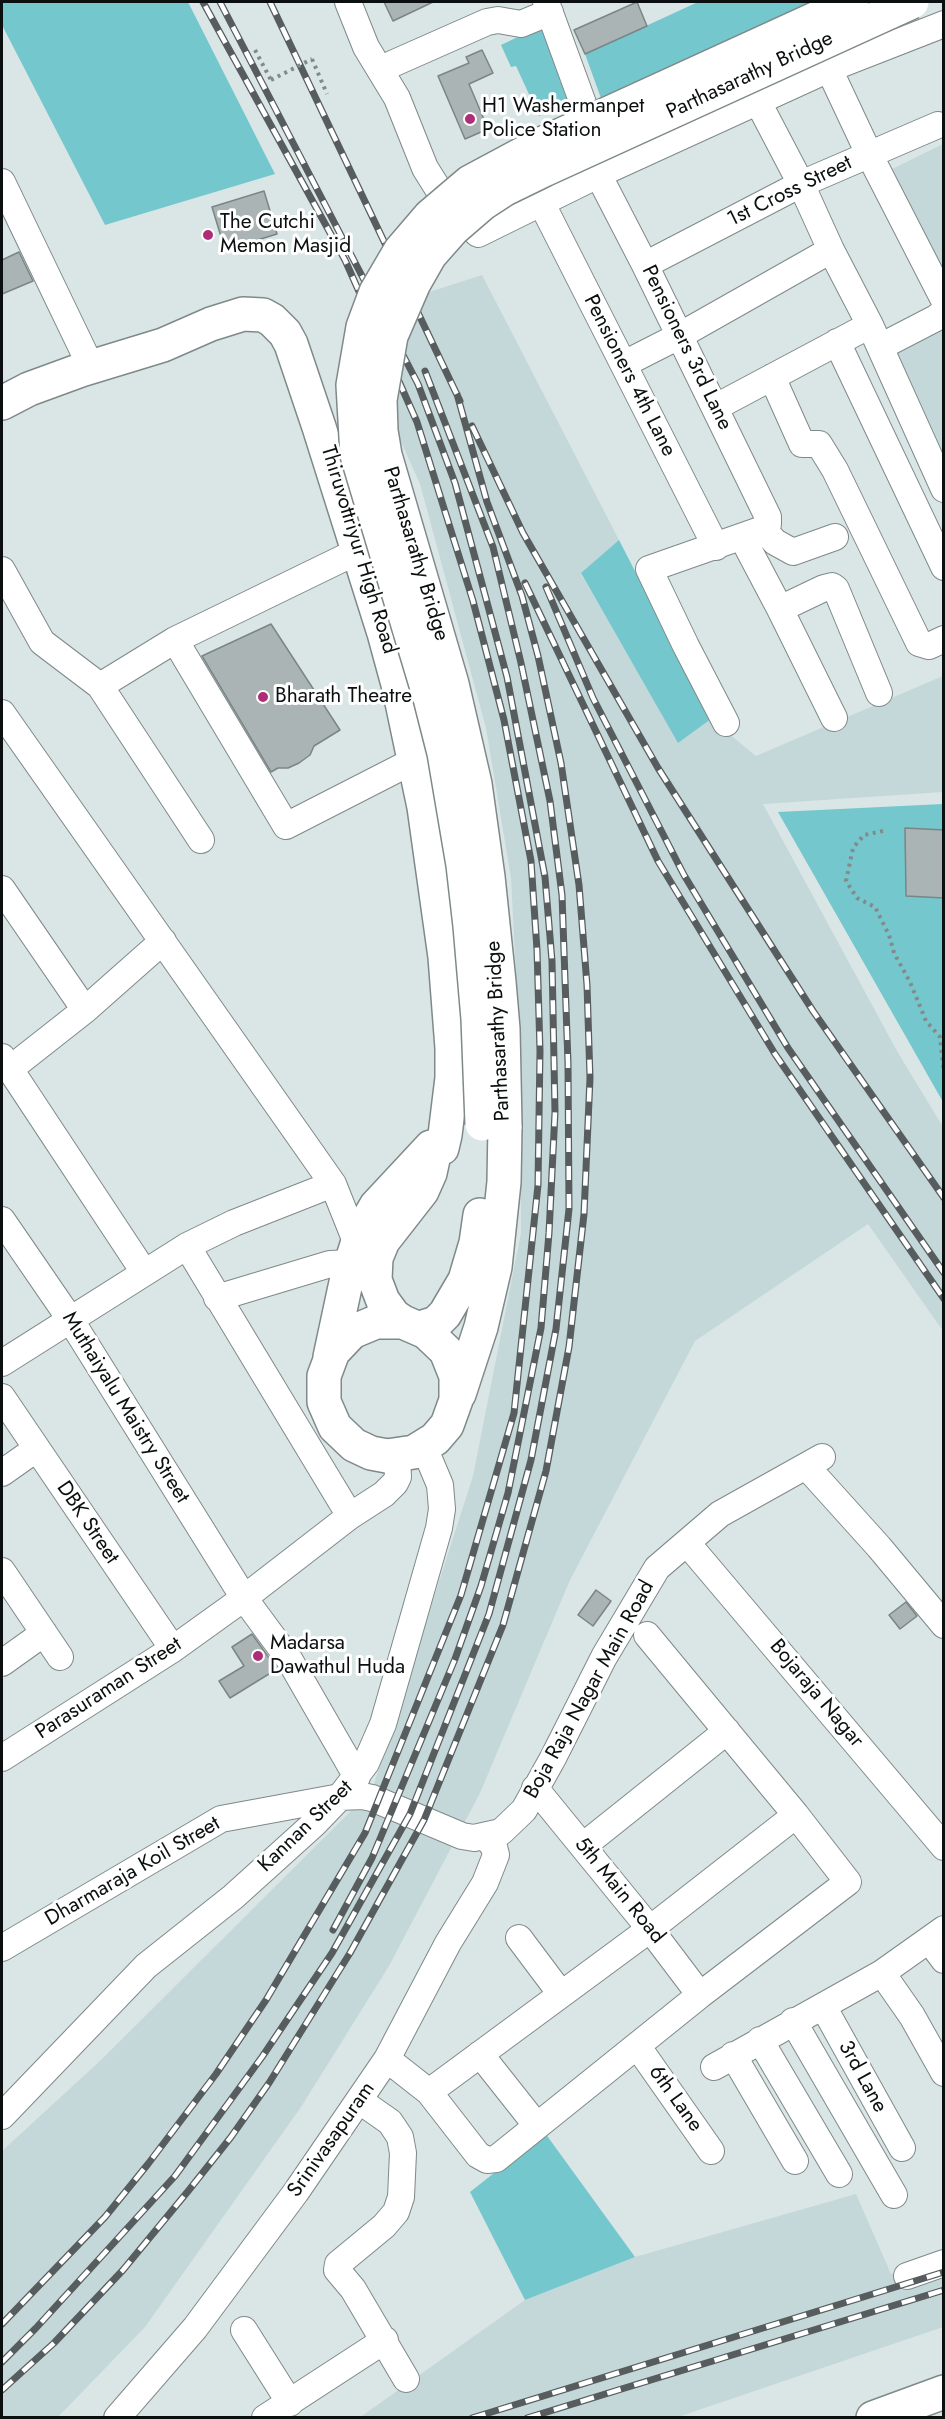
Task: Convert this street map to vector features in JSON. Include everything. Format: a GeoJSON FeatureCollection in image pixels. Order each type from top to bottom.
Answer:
{"type":"FeatureCollection","features":[{"type":"Feature","properties":{"kind":"main road","name":"Parthasarathy Bridge"},"geometry":{"type":"LineString","coordinates":[[456,1401],[481,1327],[495,1267],[504,1182],[479,1028],[463,865],[446,764],[430,698],[357,455],[353,385],[363,327],[376,292],[400,251],[430,216],[470,182],[530,149],[852,2]]}},
{"type":"Feature","properties":{"kind":"main road","name":"Parthasarathy Bridge"},"geometry":{"type":"LineString","coordinates":[[412,1325],[436,1323],[445,1314],[465,1280],[471,1264],[494,1125],[503,1029],[488,877],[475,784],[452,684],[388,464],[381,431],[381,388],[391,336],[414,283],[430,255],[467,215],[490,199],[544,170],[912,2]]}},
{"type":"Feature","properties":{"kind":"main road","name":"Thiruvottriyur High Road"},"geometry":{"type":"LineString","coordinates":[[2,403],[29,389],[163,345],[226,318],[255,314],[272,320],[285,333],[297,362],[392,661],[415,760],[441,922],[452,1048],[449,1108],[442,1148],[435,1150],[430,1173],[422,1191],[391,1229],[376,1258],[375,1280],[378,1291],[388,1309],[412,1325]]}},
{"type":"Feature","properties":{"kind":"main road"},"geometry":{"type":"LineString","coordinates":[[329,1359],[339,1344],[360,1328],[376,1322],[412,1325],[434,1338],[450,1358],[457,1383],[456,1401],[447,1425],[435,1439],[411,1451],[387,1456],[363,1450],[335,1427],[327,1411],[323,1394],[324,1376],[354,1254],[368,1219],[381,1201],[431,1147],[442,1148]]}},
{"type":"Feature","properties":{"kind":"main road"},"geometry":{"type":"LineString","coordinates":[[883,2416],[941,2398]]}},
{"type":"Feature","properties":{"kind":"street"},"geometry":{"type":"LineString","coordinates":[[348,2],[366,47],[397,98],[425,168],[445,200],[478,234],[603,173],[829,69],[944,24]]}},
{"type":"Feature","properties":{"kind":"street"},"geometry":{"type":"LineString","coordinates":[[392,64],[488,22],[498,20],[524,24],[548,7]]}},
{"type":"Feature","properties":{"kind":"street","name":"Pensioners 3rd Lane"},"geometry":{"type":"LineString","coordinates":[[548,7],[603,173],[679,336],[716,407],[758,529],[780,609],[834,718]]}},
{"type":"Feature","properties":{"kind":"street"},"geometry":{"type":"LineString","coordinates":[[829,69],[869,154],[944,300]]}},
{"type":"Feature","properties":{"kind":"street"},"geometry":{"type":"LineString","coordinates":[[758,102],[875,336],[944,489]]}},
{"type":"Feature","properties":{"kind":"street","name":"1st Cross Street"},"geometry":{"type":"LineString","coordinates":[[645,265],[801,184],[938,125]]}},
{"type":"Feature","properties":{"kind":"street"},"geometry":{"type":"LineString","coordinates":[[2,182],[91,367]]}},
{"type":"Feature","properties":{"kind":"street","name":"Pensioners 4th Lane"},"geometry":{"type":"LineString","coordinates":[[542,204],[716,547]]}},
{"type":"Feature","properties":{"kind":"street"},"geometry":{"type":"LineString","coordinates":[[624,364],[679,336],[831,250]]}},
{"type":"Feature","properties":{"kind":"street"},"geometry":{"type":"LineString","coordinates":[[716,407],[837,342],[875,336],[944,312]]}},
{"type":"Feature","properties":{"kind":"street"},"geometry":{"type":"LineString","coordinates":[[837,342],[944,567]]}},
{"type":"Feature","properties":{"kind":"street"},"geometry":{"type":"LineString","coordinates":[[772,377],[802,444],[819,444],[835,470],[919,643],[929,646],[944,639]]}},
{"type":"Feature","properties":{"kind":"street"},"geometry":{"type":"LineString","coordinates":[[726,723],[650,569],[716,547],[758,529],[793,552],[835,537]]}},
{"type":"Feature","properties":{"kind":"street"},"geometry":{"type":"LineString","coordinates":[[100,686],[175,640],[358,551]]}},
{"type":"Feature","properties":{"kind":"street"},"geometry":{"type":"LineString","coordinates":[[2,570],[42,642],[100,686],[201,840]]}},
{"type":"Feature","properties":{"kind":"street"},"geometry":{"type":"LineString","coordinates":[[780,609],[824,588],[832,586],[836,589],[879,693]]}},
{"type":"Feature","properties":{"kind":"street"},"geometry":{"type":"LineString","coordinates":[[175,640],[286,826],[415,760]]}},
{"type":"Feature","properties":{"kind":"street"},"geometry":{"type":"LineString","coordinates":[[2,713],[333,1184],[354,1254],[330,1264],[217,1298]]}},
{"type":"Feature","properties":{"kind":"street"},"geometry":{"type":"LineString","coordinates":[[2,889],[85,1010]]}},
{"type":"Feature","properties":{"kind":"street"},"geometry":{"type":"LineString","coordinates":[[144,1272],[6,1063],[85,1010],[163,941]]}},
{"type":"Feature","properties":{"kind":"street"},"geometry":{"type":"LineString","coordinates":[[2,1363],[187,1246],[234,1224],[333,1184]]}},
{"type":"Feature","properties":{"kind":"street","name":"Muthaiyalu Maistry Street"},"geometry":{"type":"LineString","coordinates":[[2,1220],[70,1319],[244,1598],[289,1659],[357,1777]]}},
{"type":"Feature","properties":{"kind":"street"},"geometry":{"type":"LineString","coordinates":[[187,1246],[350,1516]]}},
{"type":"Feature","properties":{"kind":"street","name":"DBK Street"},"geometry":{"type":"LineString","coordinates":[[2,1397],[173,1648]]}},
{"type":"Feature","properties":{"kind":"street"},"geometry":{"type":"LineString","coordinates":[[2,1473],[36,1449]]}},
{"type":"Feature","properties":{"kind":"street","name":"Parasuraman Street"},"geometry":{"type":"LineString","coordinates":[[3,1756],[173,1648],[244,1598],[396,1483],[398,1472],[411,1451]]}},
{"type":"Feature","properties":{"kind":"street","name":"Kannan Street"},"geometry":{"type":"LineString","coordinates":[[2,2116],[146,1966],[285,1851],[357,1777],[374,1749],[383,1724],[439,1528],[442,1509],[440,1485],[411,1451]]}},
{"type":"Feature","properties":{"kind":"street","name":"Boja Raja Nagar Main Road"},"geometry":{"type":"LineString","coordinates":[[486,1837],[501,1832],[519,1816],[553,1758],[604,1657],[657,1568],[720,1514],[814,1461],[879,1547],[944,1625]]}},
{"type":"Feature","properties":{"kind":"street","name":"Bojaraja Nagar"},"geometry":{"type":"LineString","coordinates":[[687,1543],[944,1847]]}},
{"type":"Feature","properties":{"kind":"street"},"geometry":{"type":"LineString","coordinates":[[2,1571],[60,1657]]}},
{"type":"Feature","properties":{"kind":"street"},"geometry":{"type":"LineString","coordinates":[[2,1663],[44,1634]]}},
{"type":"Feature","properties":{"kind":"street"},"geometry":{"type":"LineString","coordinates":[[387,2059],[429,2092],[478,2156],[487,2160],[496,2159],[700,1995],[848,1882],[796,1815],[646,1635]]}},
{"type":"Feature","properties":{"kind":"street"},"geometry":{"type":"LineString","coordinates":[[583,1846],[727,1731]]}},
{"type":"Feature","properties":{"kind":"street","name":"5th Main Road"},"geometry":{"type":"LineString","coordinates":[[535,1788],[650,1929],[700,1995]]}},
{"type":"Feature","properties":{"kind":"street"},"geometry":{"type":"LineString","coordinates":[[340,1797],[351,1795],[372,1797],[462,1836],[486,1837]]}},
{"type":"Feature","properties":{"kind":"street","name":"Dharmaraja Koil Street"},"geometry":{"type":"LineString","coordinates":[[2,1948],[221,1819],[340,1797]]}},
{"type":"Feature","properties":{"kind":"street"},"geometry":{"type":"LineString","coordinates":[[429,2092],[650,1929],[796,1815]]}},
{"type":"Feature","properties":{"kind":"street","name":"Srinivasapuram"},"geometry":{"type":"LineString","coordinates":[[117,2418],[195,2328],[296,2192],[387,2059],[448,1943],[485,1883],[496,1855],[494,1847],[486,1837]]}},
{"type":"Feature","properties":{"kind":"street"},"geometry":{"type":"LineString","coordinates":[[519,1938],[561,1994]]}},
{"type":"Feature","properties":{"kind":"street"},"geometry":{"type":"LineString","coordinates":[[795,2161],[724,2061],[793,2021],[939,1943]]}},
{"type":"Feature","properties":{"kind":"street"},"geometry":{"type":"LineString","coordinates":[[882,1973],[912,2016],[944,2073]]}},
{"type":"Feature","properties":{"kind":"street","name":"3rd Lane"},"geometry":{"type":"LineString","coordinates":[[823,2006],[902,2148]]}},
{"type":"Feature","properties":{"kind":"street"},"geometry":{"type":"LineString","coordinates":[[793,2021],[894,2195]]}},
{"type":"Feature","properties":{"kind":"street"},"geometry":{"type":"LineString","coordinates":[[760,2040],[839,2174]]}},
{"type":"Feature","properties":{"kind":"street","name":"6th Lane"},"geometry":{"type":"LineString","coordinates":[[638,2047],[711,2151]]}},
{"type":"Feature","properties":{"kind":"street"},"geometry":{"type":"LineString","coordinates":[[480,2054],[537,2126]]}},
{"type":"Feature","properties":{"kind":"street"},"geometry":{"type":"LineString","coordinates":[[360,2101],[390,2122],[400,2137],[403,2153],[401,2198],[396,2212],[384,2226],[338,2264],[337,2270],[353,2289],[406,2379]]}},
{"type":"Feature","properties":{"kind":"street"},"geometry":{"type":"LineString","coordinates":[[907,2276],[944,2263]]}},
{"type":"Feature","properties":{"kind":"street"},"geometry":{"type":"LineString","coordinates":[[244,2330],[290,2403]]}},
{"type":"Feature","properties":{"kind":"street"},"geometry":{"type":"LineString","coordinates":[[265,2418],[385,2340]]}},
{"type":"Feature","properties":{"kind":"path"},"geometry":{"type":"LineString","coordinates":[[255,50],[271,80],[312,59],[327,93]]}},
{"type":"Feature","properties":{"kind":"path"},"geometry":{"type":"LineString","coordinates":[[883,831],[864,835],[853,848],[846,881],[857,898],[875,907],[926,1021],[942,1036],[944,1074]]}},
{"type":"Feature","properties":{"kind":"shaded area"},"geometry":{"type":"Polygon","coordinates":[[[2,2],[188,2],[275,174],[105,225],[2,25],[2,2]]]}},
{"type":"Feature","properties":{"kind":"shaded area"},"geometry":{"type":"Polygon","coordinates":[[[698,2],[822,2],[602,101],[585,54],[698,2]]]}},
{"type":"Feature","properties":{"kind":"shaded area"},"geometry":{"type":"Polygon","coordinates":[[[543,25],[569,102],[539,116],[516,66],[511,67],[501,45],[543,25]]]}},
{"type":"Feature","properties":{"kind":"shaded area"},"geometry":{"type":"Polygon","coordinates":[[[943,144],[943,286],[884,173],[943,144]]]}},
{"type":"Feature","properties":{"kind":"shaded area"},"geometry":{"type":"Polygon","coordinates":[[[482,275],[619,540],[581,574],[679,742],[711,719],[756,756],[943,676],[943,792],[763,804],[897,1051],[943,1127],[943,1331],[868,1224],[695,1341],[570,1580],[480,1793],[389,1966],[301,2107],[145,2327],[58,2417],[2,2418],[2,2151],[101,2060],[372,1790],[473,1476],[521,1233],[520,1054],[511,878],[486,728],[420,484],[346,319],[482,275]]]}},
{"type":"Feature","properties":{"kind":"shaded area"},"geometry":{"type":"Polygon","coordinates":[[[943,323],[943,478],[894,347],[943,323]]]}},
{"type":"Feature","properties":{"kind":"shaded area"},"geometry":{"type":"Polygon","coordinates":[[[619,540],[711,719],[678,743],[581,573],[619,540]]]}},
{"type":"Feature","properties":{"kind":"shaded area"},"geometry":{"type":"Polygon","coordinates":[[[943,804],[943,1102],[778,812],[943,804]]]}},
{"type":"Feature","properties":{"kind":"shaded area"},"geometry":{"type":"Polygon","coordinates":[[[545,2133],[635,2257],[525,2300],[470,2192],[545,2133]]]}},
{"type":"Feature","properties":{"kind":"shaded area"},"geometry":{"type":"Polygon","coordinates":[[[856,2194],[891,2274],[943,2258],[943,2327],[678,2417],[359,2418],[525,2300],[635,2257],[856,2194]]]}},
{"type":"Feature","properties":{"kind":"building"},"geometry":{"type":"Polygon","coordinates":[[[384,2],[433,2],[393,21],[384,2]]]}},
{"type":"Feature","properties":{"kind":"building"},"geometry":{"type":"Polygon","coordinates":[[[637,2],[647,26],[585,54],[574,30],[637,2]]]}},
{"type":"Feature","properties":{"kind":"building"},"geometry":{"type":"Polygon","coordinates":[[[482,50],[493,73],[469,84],[488,129],[465,139],[438,76],[469,63],[466,57],[482,50]]]}},
{"type":"Feature","properties":{"kind":"building"},"geometry":{"type":"Polygon","coordinates":[[[264,191],[277,234],[225,250],[212,207],[264,191]]]}},
{"type":"Feature","properties":{"kind":"building"},"geometry":{"type":"Polygon","coordinates":[[[19,252],[33,281],[2,294],[2,260],[19,252]]]}},
{"type":"Feature","properties":{"kind":"building","name":"Bharath Theatre"},"geometry":{"type":"Polygon","coordinates":[[[271,624],[340,730],[314,746],[310,755],[299,763],[271,772],[202,656],[271,624]]]}},
{"type":"Feature","properties":{"kind":"building"},"geometry":{"type":"Polygon","coordinates":[[[905,828],[944,830],[944,898],[906,896],[905,828]]]}},
{"type":"Feature","properties":{"kind":"building"},"geometry":{"type":"Polygon","coordinates":[[[596,1590],[611,1601],[593,1626],[578,1615],[596,1590]]]}},
{"type":"Feature","properties":{"kind":"building"},"geometry":{"type":"Polygon","coordinates":[[[906,1602],[917,1616],[900,1629],[889,1615],[906,1602]]]}},
{"type":"Feature","properties":{"kind":"building","name":"Madarsa Dawathul Huda"},"geometry":{"type":"Polygon","coordinates":[[[252,1634],[277,1669],[230,1698],[219,1681],[244,1666],[232,1647],[252,1634]]]}},
{"type":"Feature","properties":{"kind":"railway"},"geometry":{"type":"LineString","coordinates":[[2,2324],[105,2217],[216,2074],[266,2000],[365,1833],[461,1595],[514,1413],[538,1185],[540,1051],[531,861],[504,720],[473,601],[417,422],[345,260],[203,2]]}},
{"type":"Feature","properties":{"kind":"railway"},"geometry":{"type":"LineString","coordinates":[[220,2],[418,384],[455,483],[507,677],[545,877],[552,961],[555,1112],[549,1233],[541,1328],[508,1493],[481,1586],[455,1659],[372,1858],[333,1930]]}},
{"type":"Feature","properties":{"kind":"railway"},"geometry":{"type":"LineString","coordinates":[[270,2],[460,401]]}},
{"type":"Feature","properties":{"kind":"railway"},"geometry":{"type":"LineString","coordinates":[[2,2362],[175,2176],[262,2057],[332,1953],[410,1814],[489,1614],[531,1460],[556,1329],[569,1209],[568,1063],[562,895],[550,801],[521,663],[493,547],[425,371]]}},
{"type":"Feature","properties":{"kind":"railway"},"geometry":{"type":"LineString","coordinates":[[2,2390],[54,2343],[123,2270],[189,2190],[231,2137],[269,2083],[350,1953],[424,1820],[503,1625],[546,1471],[569,1347],[584,1214],[590,1078],[587,985],[579,885],[561,763],[538,656],[522,596],[487,502],[457,394]]}},
{"type":"Feature","properties":{"kind":"railway"},"geometry":{"type":"LineString","coordinates":[[472,426],[523,533],[658,768],[813,1011],[944,1198]]}},
{"type":"Feature","properties":{"kind":"railway"},"geometry":{"type":"LineString","coordinates":[[525,583],[658,861],[775,1054],[944,1299]]}},
{"type":"Feature","properties":{"kind":"railway"},"geometry":{"type":"LineString","coordinates":[[546,587],[593,698],[684,875],[788,1048],[944,1273]]}},
{"type":"Feature","properties":{"kind":"railway"},"geometry":{"type":"LineString","coordinates":[[472,2418],[944,2272]]}},
{"type":"Feature","properties":{"kind":"railway"},"geometry":{"type":"LineString","coordinates":[[527,2418],[944,2290]]}},
{"type":"Feature","properties":{"kind":"place","name":"H1 Washermanpet Police Station"},"geometry":{"type":"Point","coordinates":[470,119]}},
{"type":"Feature","properties":{"kind":"place","name":"The Cutchi Memon Masjid"},"geometry":{"type":"Point","coordinates":[208,235]}},
{"type":"Feature","properties":{"kind":"place","name":"Bharath Theatre"},"geometry":{"type":"Point","coordinates":[263,697]}},
{"type":"Feature","properties":{"kind":"place","name":"Madarsa Dawathul Huda"},"geometry":{"type":"Point","coordinates":[258,1656]}}]}
